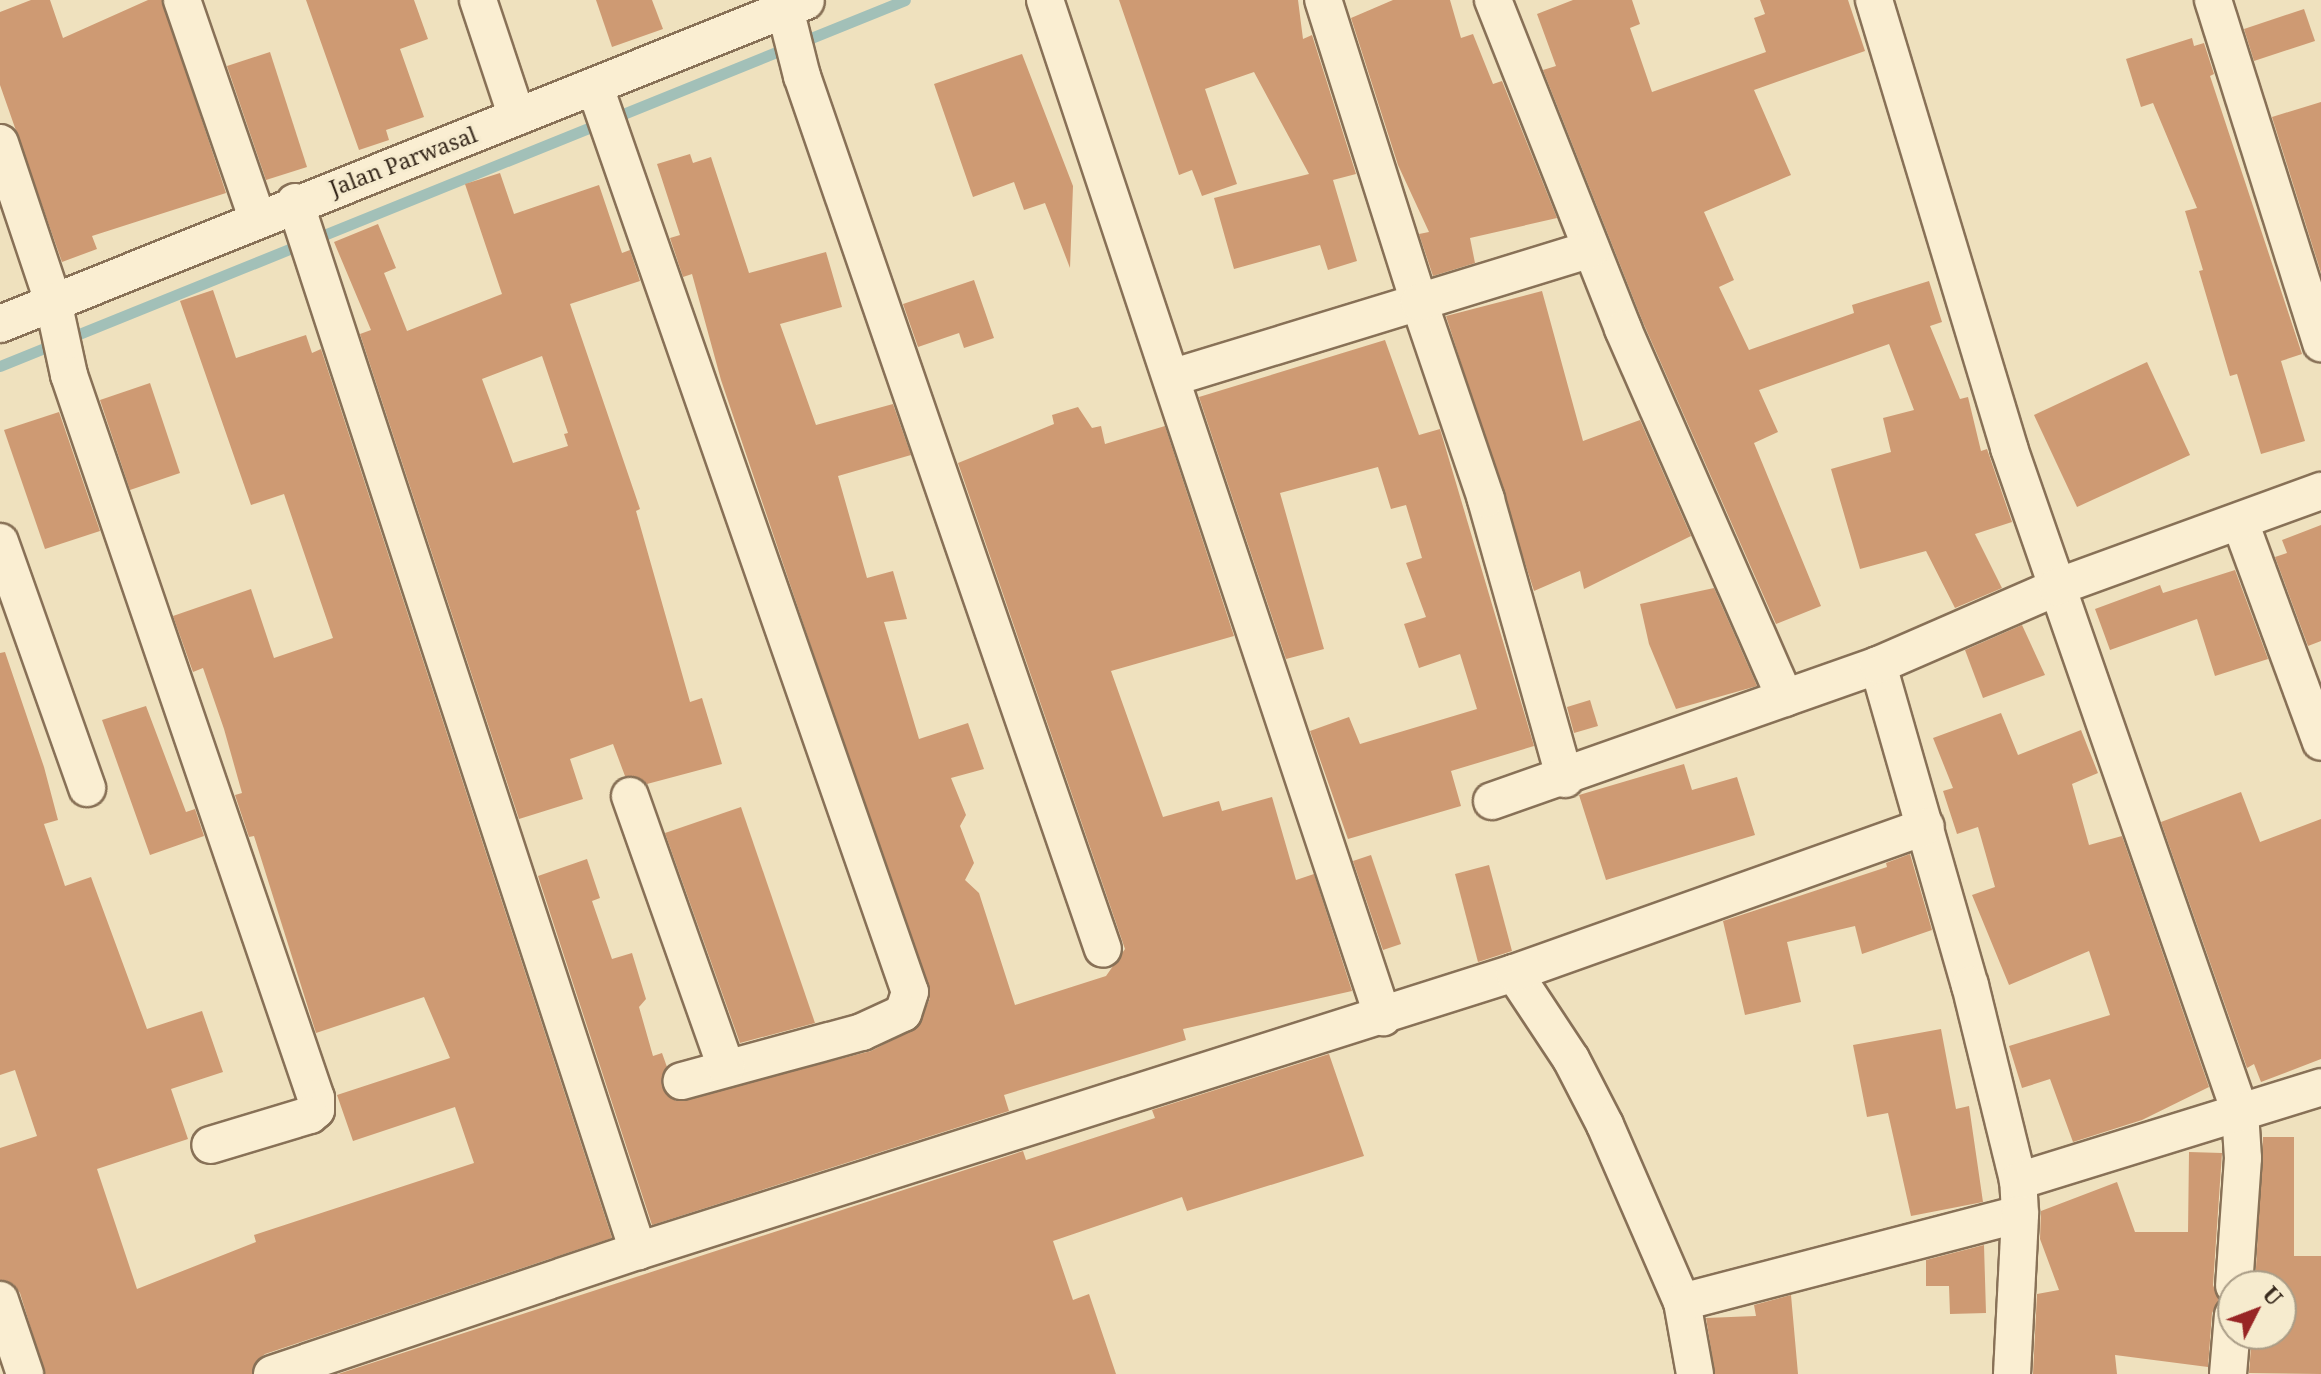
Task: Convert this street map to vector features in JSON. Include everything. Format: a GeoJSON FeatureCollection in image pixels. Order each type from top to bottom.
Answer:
{"type":"FeatureCollection","features":[{"type":"Feature","properties":{"kind":"street"},"geometry":{"type":"LineString","coordinates":[[182,0],[257,218]]}},
{"type":"Feature","properties":{"kind":"street"},"geometry":{"type":"LineString","coordinates":[[478,0],[517,117]]}},
{"type":"Feature","properties":{"kind":"street"},"geometry":{"type":"LineString","coordinates":[[1045,0],[1174,377],[1383,1017]]}},
{"type":"Feature","properties":{"kind":"street"},"geometry":{"type":"LineString","coordinates":[[1323,0],[1419,302],[1486,499],[1565,779]]}},
{"type":"Feature","properties":{"kind":"street"},"geometry":{"type":"LineString","coordinates":[[1493,0],[1591,249],[1785,698]]}},
{"type":"Feature","properties":{"kind":"street"},"geometry":{"type":"LineString","coordinates":[[1874,0],[1963,303],[2057,587],[2240,1112],[2243,1158],[2235,1270]]}},
{"type":"Feature","properties":{"kind":"street"},"geometry":{"type":"LineString","coordinates":[[2213,0],[2321,343]]}},
{"type":"Feature","properties":{"kind":"street"},"geometry":{"type":"LineString","coordinates":[[794,15],[802,76],[1103,949]]}},
{"type":"Feature","properties":{"kind":"street","name":"Jalan Parwasal"},"geometry":{"type":"LineString","coordinates":[[0,324],[54,313],[257,218],[299,216],[517,117],[599,99],[794,15]]}},
{"type":"Feature","properties":{"kind":"street"},"geometry":{"type":"LineString","coordinates":[[599,99],[910,992],[903,1013],[862,1032],[682,1081]]}},
{"type":"Feature","properties":{"kind":"street"},"geometry":{"type":"LineString","coordinates":[[0,143],[54,313],[69,375],[316,1098],[316,1110],[310,1115],[210,1145]]}},
{"type":"Feature","properties":{"kind":"street"},"geometry":{"type":"LineString","coordinates":[[299,216],[638,1251]]}},
{"type":"Feature","properties":{"kind":"street"},"geometry":{"type":"LineString","coordinates":[[1174,377],[1591,249]]}},
{"type":"Feature","properties":{"kind":"street"},"geometry":{"type":"LineString","coordinates":[[1492,801],[1565,779],[1878,665],[2057,587],[2321,491]]}},
{"type":"Feature","properties":{"kind":"street"},"geometry":{"type":"LineString","coordinates":[[2240,522],[2321,742]]}},
{"type":"Feature","properties":{"kind":"street"},"geometry":{"type":"LineString","coordinates":[[0,542],[87,788]]}},
{"type":"Feature","properties":{"kind":"street"},"geometry":{"type":"LineString","coordinates":[[1878,665],[1926,826],[2019,1198],[2012,1374]]}},
{"type":"Feature","properties":{"kind":"street"},"geometry":{"type":"LineString","coordinates":[[630,796],[726,1067]]}},
{"type":"Feature","properties":{"kind":"street"},"geometry":{"type":"LineString","coordinates":[[272,1374],[638,1251],[1383,1017],[1926,826]]}},
{"type":"Feature","properties":{"kind":"street"},"geometry":{"type":"LineString","coordinates":[[1514,973],[1571,1059],[1605,1125],[1682,1302],[1695,1374]]}},
{"type":"Feature","properties":{"kind":"street"},"geometry":{"type":"LineString","coordinates":[[1682,1302],[2019,1198],[2240,1112],[2321,1087]]}},
{"type":"Feature","properties":{"kind":"street"},"geometry":{"type":"LineString","coordinates":[[0,1300],[25,1374]]}},
{"type":"Feature","properties":{"kind":"street"},"geometry":{"type":"LineString","coordinates":[[2228,1374],[2230,1350]]}},
{"type":"Feature","properties":{"kind":"building"},"geometry":{"type":"Polygon","coordinates":[[[31,0],[50,0],[63,38],[148,0],[162,0],[226,193],[92,236],[97,249],[62,262],[0,85],[0,12],[31,0]]]}},
{"type":"Feature","properties":{"kind":"building"},"geometry":{"type":"Polygon","coordinates":[[[306,0],[414,0],[428,39],[400,49],[424,117],[386,130],[389,140],[359,150],[306,0]]]}},
{"type":"Feature","properties":{"kind":"building"},"geometry":{"type":"Polygon","coordinates":[[[596,0],[652,0],[663,29],[612,47],[596,0]]]}},
{"type":"Feature","properties":{"kind":"building"},"geometry":{"type":"Polygon","coordinates":[[[1119,0],[1298,0],[1303,39],[1312,35],[1356,174],[1333,180],[1357,261],[1328,270],[1320,245],[1234,269],[1214,198],[1309,174],[1254,72],[1205,89],[1237,184],[1202,196],[1192,170],[1179,175],[1119,0]]]}},
{"type":"Feature","properties":{"kind":"building"},"geometry":{"type":"Polygon","coordinates":[[[1393,0],[1450,0],[1461,38],[1473,34],[1493,84],[1502,81],[1557,218],[1470,238],[1475,263],[1433,276],[1419,234],[1429,232],[1398,165],[1351,18],[1393,0]]]}},
{"type":"Feature","properties":{"kind":"building"},"geometry":{"type":"Polygon","coordinates":[[[1573,0],[1632,0],[1640,24],[1630,28],[1652,92],[1766,52],[1754,18],[1765,14],[1760,0],[1848,0],[1865,51],[1754,90],[1791,175],[1704,212],[1734,280],[1719,287],[1749,350],[1854,313],[1852,305],[1929,281],[1942,322],[1930,326],[1960,399],[1968,397],[1981,451],[1987,449],[2012,522],[1975,534],[2002,588],[1955,608],[1926,551],[1860,569],[1831,469],[1891,452],[1883,418],[1914,410],[1889,344],[1759,390],[1778,432],[1754,443],[1821,606],[1776,624],[1642,320],[1543,70],[1556,66],[1537,14],[1573,0]]]}},
{"type":"Feature","properties":{"kind":"building"},"geometry":{"type":"Polygon","coordinates":[[[2304,9],[2315,41],[2254,61],[2244,29],[2304,9]]]}},
{"type":"Feature","properties":{"kind":"building"},"geometry":{"type":"Polygon","coordinates":[[[2192,38],[2194,46],[2204,43],[2214,74],[2210,76],[2302,354],[2281,361],[2305,441],[2261,454],[2237,374],[2230,376],[2199,271],[2203,270],[2185,211],[2197,208],[2153,103],[2141,107],[2126,59],[2192,38]]]}},
{"type":"Feature","properties":{"kind":"building"},"geometry":{"type":"Polygon","coordinates":[[[270,52],[307,167],[266,180],[227,66],[270,52]]]}},
{"type":"Feature","properties":{"kind":"building"},"geometry":{"type":"Polygon","coordinates":[[[1022,54],[1073,186],[1070,268],[1045,203],[1024,210],[1014,182],[973,197],[934,84],[1022,54]]]}},
{"type":"Feature","properties":{"kind":"building"},"geometry":{"type":"Polygon","coordinates":[[[2321,102],[2321,273],[2272,117],[2321,102]]]}},
{"type":"Feature","properties":{"kind":"building"},"geometry":{"type":"Polygon","coordinates":[[[690,154],[693,163],[711,157],[749,273],[826,252],[842,307],[780,324],[816,425],[893,404],[911,455],[838,476],[867,578],[893,571],[907,619],[884,622],[919,739],[968,723],[984,769],[951,778],[966,815],[960,826],[974,863],[965,880],[979,893],[1015,1005],[1106,976],[1125,949],[958,463],[1054,424],[1052,415],[1078,407],[1092,428],[1101,426],[1105,444],[1165,426],[1234,636],[1111,671],[1163,817],[1219,801],[1222,811],[1272,797],[1296,880],[1314,874],[1352,991],[1183,1029],[1186,1040],[1004,1095],[1009,1111],[652,1225],[538,876],[587,859],[600,898],[592,901],[612,959],[632,953],[646,999],[639,1007],[653,1056],[662,1053],[667,1067],[662,1087],[676,1101],[871,1051],[918,1027],[930,998],[721,380],[692,274],[683,277],[670,238],[680,235],[657,164],[690,154]]]}},
{"type":"Feature","properties":{"kind":"building"},"geometry":{"type":"Polygon","coordinates":[[[500,173],[514,214],[599,185],[622,253],[630,250],[640,281],[570,304],[640,509],[636,511],[690,702],[702,698],[722,764],[647,784],[625,776],[613,744],[570,759],[583,799],[519,819],[360,334],[371,330],[334,242],[378,224],[396,268],[384,273],[407,331],[502,294],[465,184],[500,173]],[[542,356],[482,379],[513,463],[568,446],[564,434],[568,433],[542,356]]]}},
{"type":"Feature","properties":{"kind":"building"},"geometry":{"type":"Polygon","coordinates":[[[974,280],[994,338],[964,348],[959,333],[918,347],[903,304],[974,280]]]}},
{"type":"Feature","properties":{"kind":"building"},"geometry":{"type":"Polygon","coordinates":[[[213,290],[236,358],[306,335],[312,353],[321,349],[612,1238],[265,1354],[256,1361],[252,1374],[45,1374],[20,1293],[13,1284],[0,1280],[0,1148],[37,1136],[15,1070],[0,1075],[0,653],[5,652],[44,767],[58,820],[44,824],[65,886],[91,877],[147,1029],[202,1011],[223,1072],[171,1089],[188,1139],[97,1169],[137,1289],[256,1242],[254,1235],[474,1163],[455,1107],[353,1141],[337,1095],[450,1058],[424,997],[316,1033],[254,836],[249,837],[235,795],[242,793],[224,729],[203,668],[193,672],[173,616],[251,589],[274,658],[333,638],[284,494],[251,505],[180,301],[213,290]]]}},
{"type":"Feature","properties":{"kind":"building"},"geometry":{"type":"Polygon","coordinates":[[[1542,291],[1583,441],[1640,420],[1691,536],[1584,589],[1580,571],[1534,591],[1446,316],[1542,291]]]}},
{"type":"Feature","properties":{"kind":"building"},"geometry":{"type":"Polygon","coordinates":[[[1385,340],[1419,435],[1440,429],[1534,746],[1451,771],[1461,806],[1348,839],[1310,731],[1349,717],[1360,744],[1477,709],[1460,654],[1419,668],[1404,624],[1426,617],[1406,563],[1422,558],[1406,505],[1391,509],[1378,467],[1280,493],[1324,649],[1286,659],[1199,397],[1385,340]]]}},
{"type":"Feature","properties":{"kind":"building"},"geometry":{"type":"Polygon","coordinates":[[[2147,362],[2190,455],[2077,507],[2034,415],[2147,362]]]}},
{"type":"Feature","properties":{"kind":"building"},"geometry":{"type":"Polygon","coordinates":[[[150,383],[180,473],[130,490],[100,400],[150,383]]]}},
{"type":"Feature","properties":{"kind":"building"},"geometry":{"type":"Polygon","coordinates":[[[59,412],[100,531],[45,549],[4,430],[59,412]]]}},
{"type":"Feature","properties":{"kind":"building"},"geometry":{"type":"Polygon","coordinates":[[[2321,525],[2321,641],[2308,646],[2275,557],[2287,553],[2282,540],[2321,525]]]}},
{"type":"Feature","properties":{"kind":"building"},"geometry":{"type":"Polygon","coordinates":[[[2235,570],[2268,659],[2215,676],[2197,619],[2110,650],[2095,609],[2160,585],[2163,593],[2235,570]]]}},
{"type":"Feature","properties":{"kind":"building"},"geometry":{"type":"Polygon","coordinates":[[[1714,588],[1757,686],[1676,709],[1649,644],[1640,604],[1714,588]]]}},
{"type":"Feature","properties":{"kind":"building"},"geometry":{"type":"Polygon","coordinates":[[[2022,625],[2045,675],[1983,698],[1965,650],[2022,625]]]}},
{"type":"Feature","properties":{"kind":"building"},"geometry":{"type":"Polygon","coordinates":[[[1590,700],[1598,726],[1574,733],[1567,707],[1590,700]]]}},
{"type":"Feature","properties":{"kind":"building"},"geometry":{"type":"Polygon","coordinates":[[[146,706],[186,812],[195,809],[204,836],[150,855],[102,720],[146,706]]]}},
{"type":"Feature","properties":{"kind":"building"},"geometry":{"type":"Polygon","coordinates":[[[2001,713],[2018,755],[2081,730],[2098,773],[2072,784],[2089,845],[2122,836],[2209,1087],[2142,1120],[2073,1142],[2050,1079],[2022,1088],[2009,1046],[2110,1015],[2089,951],[2009,985],[1972,895],[1995,887],[1978,827],[1957,834],[1943,791],[1953,788],[1933,738],[2001,713]]]}},
{"type":"Feature","properties":{"kind":"building"},"geometry":{"type":"Polygon","coordinates":[[[1684,764],[1692,790],[1737,777],[1755,835],[1606,880],[1579,795],[1684,764]]]}},
{"type":"Feature","properties":{"kind":"building"},"geometry":{"type":"Polygon","coordinates":[[[2241,792],[2260,842],[2321,819],[2321,1059],[2261,1082],[2254,1064],[2247,1068],[2161,822],[2241,792]]]}},
{"type":"Feature","properties":{"kind":"building"},"geometry":{"type":"Polygon","coordinates":[[[741,807],[815,1023],[740,1043],[665,833],[741,807]]]}},
{"type":"Feature","properties":{"kind":"building"},"geometry":{"type":"Polygon","coordinates":[[[1910,854],[1932,930],[1862,954],[1855,926],[1787,942],[1801,1002],[1745,1015],[1723,921],[1887,867],[1886,863],[1910,854]]]}},
{"type":"Feature","properties":{"kind":"building"},"geometry":{"type":"Polygon","coordinates":[[[1371,855],[1401,944],[1383,950],[1353,861],[1371,855]]]}},
{"type":"Feature","properties":{"kind":"building"},"geometry":{"type":"Polygon","coordinates":[[[1489,865],[1512,951],[1478,962],[1455,874],[1489,865]]]}},
{"type":"Feature","properties":{"kind":"building"},"geometry":{"type":"Polygon","coordinates":[[[1941,1029],[1956,1109],[1969,1106],[1983,1202],[1911,1216],[1888,1113],[1867,1117],[1853,1045],[1941,1029]]]}},
{"type":"Feature","properties":{"kind":"building"},"geometry":{"type":"Polygon","coordinates":[[[1329,1054],[1364,1156],[1187,1211],[1182,1197],[1053,1241],[1073,1300],[1089,1294],[1116,1374],[338,1374],[1023,1151],[1026,1160],[1155,1118],[1152,1110],[1329,1054]]]}},
{"type":"Feature","properties":{"kind":"building"},"geometry":{"type":"Polygon","coordinates":[[[2263,1137],[2294,1137],[2294,1256],[2321,1256],[2321,1374],[2249,1373],[2251,1350],[2297,1350],[2297,1270],[2256,1270],[2263,1137]]]}},
{"type":"Feature","properties":{"kind":"building"},"geometry":{"type":"Polygon","coordinates":[[[2189,1152],[2222,1153],[2213,1285],[2217,1304],[2212,1313],[2208,1367],[2115,1355],[2117,1374],[2033,1374],[2037,1294],[2059,1290],[2040,1239],[2041,1211],[2117,1182],[2135,1232],[2188,1232],[2189,1152]]]}},
{"type":"Feature","properties":{"kind":"building"},"geometry":{"type":"Polygon","coordinates":[[[1984,1245],[1986,1313],[1950,1314],[1949,1286],[1926,1286],[1926,1260],[1984,1245]]]}},
{"type":"Feature","properties":{"kind":"building"},"geometry":{"type":"Polygon","coordinates":[[[1791,1295],[1798,1374],[1715,1374],[1706,1318],[1756,1316],[1754,1305],[1791,1295]]]}},
{"type":"Feature","properties":{"kind":"waterway"},"geometry":{"type":"LineString","coordinates":[[0,366],[905,0]]}}]}
